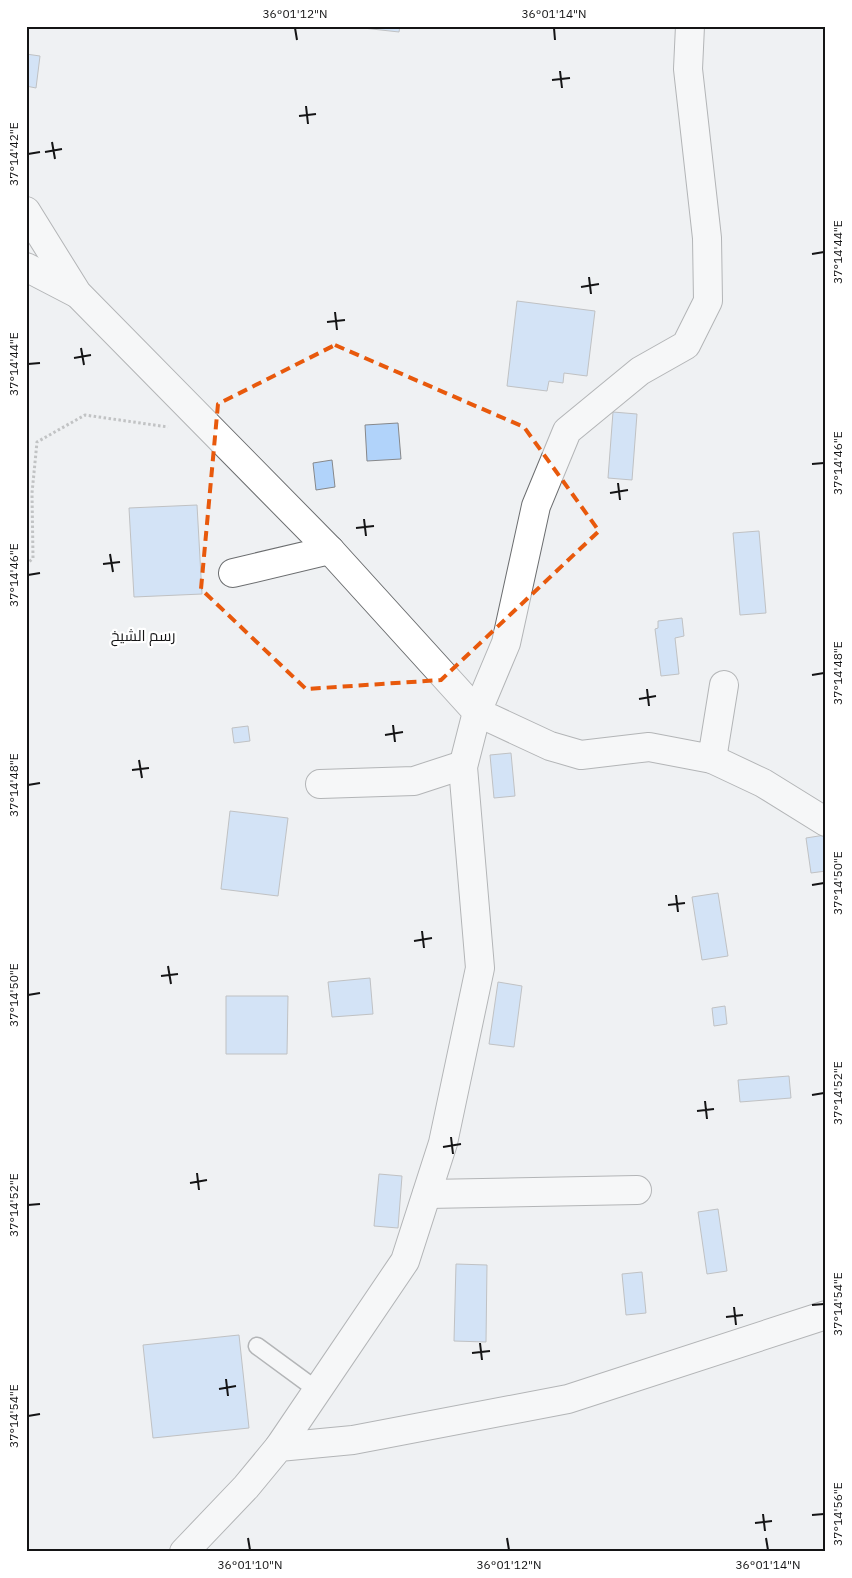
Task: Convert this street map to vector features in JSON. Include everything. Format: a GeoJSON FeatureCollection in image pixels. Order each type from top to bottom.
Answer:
{"type":"FeatureCollection","features":[{"type":"Feature","properties":{"kind":"street"},"geometry":{"type":"LineString","coordinates":[[184,1552],[246,1487],[279,1447],[405,1261],[443,1143],[480,968],[463,765],[477,712],[506,643],[536,506],[567,431],[640,371],[686,345],[708,301],[707,238],[688,68],[690,26]]}},
{"type":"Feature","properties":{"kind":"street"},"geometry":{"type":"LineString","coordinates":[[26,211],[77,293],[330,550],[477,712],[550,746],[581,755],[649,747],[712,759],[764,783],[826,822]]}},
{"type":"Feature","properties":{"kind":"street"},"geometry":{"type":"LineString","coordinates":[[26,267],[77,293]]}},
{"type":"Feature","properties":{"kind":"street"},"geometry":{"type":"LineString","coordinates":[[233,573],[330,550]]}},
{"type":"Feature","properties":{"kind":"street"},"geometry":{"type":"LineString","coordinates":[[712,759],[724,685]]}},
{"type":"Feature","properties":{"kind":"street"},"geometry":{"type":"LineString","coordinates":[[320,784],[414,781],[463,765]]}},
{"type":"Feature","properties":{"kind":"street"},"geometry":{"type":"LineString","coordinates":[[427,1194],[637,1190]]}},
{"type":"Feature","properties":{"kind":"street"},"geometry":{"type":"LineString","coordinates":[[279,1447],[353,1440],[568,1399],[826,1315]]}},
{"type":"Feature","properties":{"kind":"lane"},"geometry":{"type":"LineString","coordinates":[[258,1346],[317,1390]]}},
{"type":"Feature","properties":{"kind":"path"},"geometry":{"type":"LineString","coordinates":[[26,565],[33,558],[32,493],[37,442],[85,415],[138,421],[175,428]]}},
{"type":"Feature","properties":{"kind":"highlighted area"},"geometry":{"type":"Polygon","coordinates":[[[335,345],[524,427],[599,531],[441,680],[306,689],[201,589],[218,404],[335,345]]]}},
{"type":"Feature","properties":{"kind":"building"},"geometry":{"type":"Polygon","coordinates":[[[345,26],[400,26],[399,32],[345,26]]]}},
{"type":"Feature","properties":{"kind":"building"},"geometry":{"type":"Polygon","coordinates":[[[26,54],[40,56],[36,88],[26,86],[26,54]]]}},
{"type":"Feature","properties":{"kind":"building"},"geometry":{"type":"Polygon","coordinates":[[[517,301],[595,311],[587,376],[564,373],[563,383],[549,381],[547,391],[507,386],[517,301]]]}},
{"type":"Feature","properties":{"kind":"building"},"geometry":{"type":"Polygon","coordinates":[[[613,412],[637,414],[632,480],[608,478],[613,412]]]}},
{"type":"Feature","properties":{"kind":"building"},"geometry":{"type":"Polygon","coordinates":[[[398,423],[401,459],[367,461],[365,425],[398,423]]]}},
{"type":"Feature","properties":{"kind":"building"},"geometry":{"type":"Polygon","coordinates":[[[332,460],[335,487],[316,490],[313,463],[332,460]]]}},
{"type":"Feature","properties":{"kind":"building"},"geometry":{"type":"Polygon","coordinates":[[[197,505],[202,594],[134,597],[129,508],[197,505]]]}},
{"type":"Feature","properties":{"kind":"building"},"geometry":{"type":"Polygon","coordinates":[[[759,531],[766,613],[740,615],[733,533],[759,531]]]}},
{"type":"Feature","properties":{"kind":"building"},"geometry":{"type":"Polygon","coordinates":[[[682,618],[684,636],[675,638],[679,674],[661,676],[655,629],[658,628],[658,621],[682,618]]]}},
{"type":"Feature","properties":{"kind":"building"},"geometry":{"type":"Polygon","coordinates":[[[248,726],[250,741],[234,743],[232,728],[248,726]]]}},
{"type":"Feature","properties":{"kind":"building"},"geometry":{"type":"Polygon","coordinates":[[[511,753],[515,796],[494,798],[490,755],[511,753]]]}},
{"type":"Feature","properties":{"kind":"building"},"geometry":{"type":"Polygon","coordinates":[[[230,811],[288,818],[278,896],[221,889],[230,811]]]}},
{"type":"Feature","properties":{"kind":"building"},"geometry":{"type":"Polygon","coordinates":[[[825,835],[826,871],[811,873],[806,838],[825,835]]]}},
{"type":"Feature","properties":{"kind":"building"},"geometry":{"type":"Polygon","coordinates":[[[718,893],[728,956],[702,960],[692,897],[718,893]]]}},
{"type":"Feature","properties":{"kind":"building"},"geometry":{"type":"Polygon","coordinates":[[[370,978],[373,1014],[332,1017],[328,982],[370,978]]]}},
{"type":"Feature","properties":{"kind":"building"},"geometry":{"type":"Polygon","coordinates":[[[498,982],[522,986],[514,1047],[489,1044],[498,982]]]}},
{"type":"Feature","properties":{"kind":"building"},"geometry":{"type":"Polygon","coordinates":[[[226,996],[288,996],[287,1054],[226,1054],[226,996]]]}},
{"type":"Feature","properties":{"kind":"building"},"geometry":{"type":"Polygon","coordinates":[[[725,1006],[727,1024],[714,1026],[712,1008],[725,1006]]]}},
{"type":"Feature","properties":{"kind":"building"},"geometry":{"type":"Polygon","coordinates":[[[789,1076],[791,1098],[740,1102],[738,1080],[789,1076]]]}},
{"type":"Feature","properties":{"kind":"building"},"geometry":{"type":"Polygon","coordinates":[[[379,1174],[402,1176],[398,1228],[374,1226],[379,1174]]]}},
{"type":"Feature","properties":{"kind":"building"},"geometry":{"type":"Polygon","coordinates":[[[718,1209],[727,1271],[707,1274],[698,1212],[718,1209]]]}},
{"type":"Feature","properties":{"kind":"building"},"geometry":{"type":"Polygon","coordinates":[[[456,1264],[487,1265],[486,1342],[454,1341],[456,1264]]]}},
{"type":"Feature","properties":{"kind":"building"},"geometry":{"type":"Polygon","coordinates":[[[642,1272],[646,1313],[626,1315],[622,1274],[642,1272]]]}},
{"type":"Feature","properties":{"kind":"building"},"geometry":{"type":"Polygon","coordinates":[[[239,1335],[249,1428],[153,1438],[143,1345],[239,1335]]]}},
{"type":"Feature","properties":{"kind":"district","name":"رسم الشيخ"},"geometry":{"type":"Point","coordinates":[143,636]}}]}
